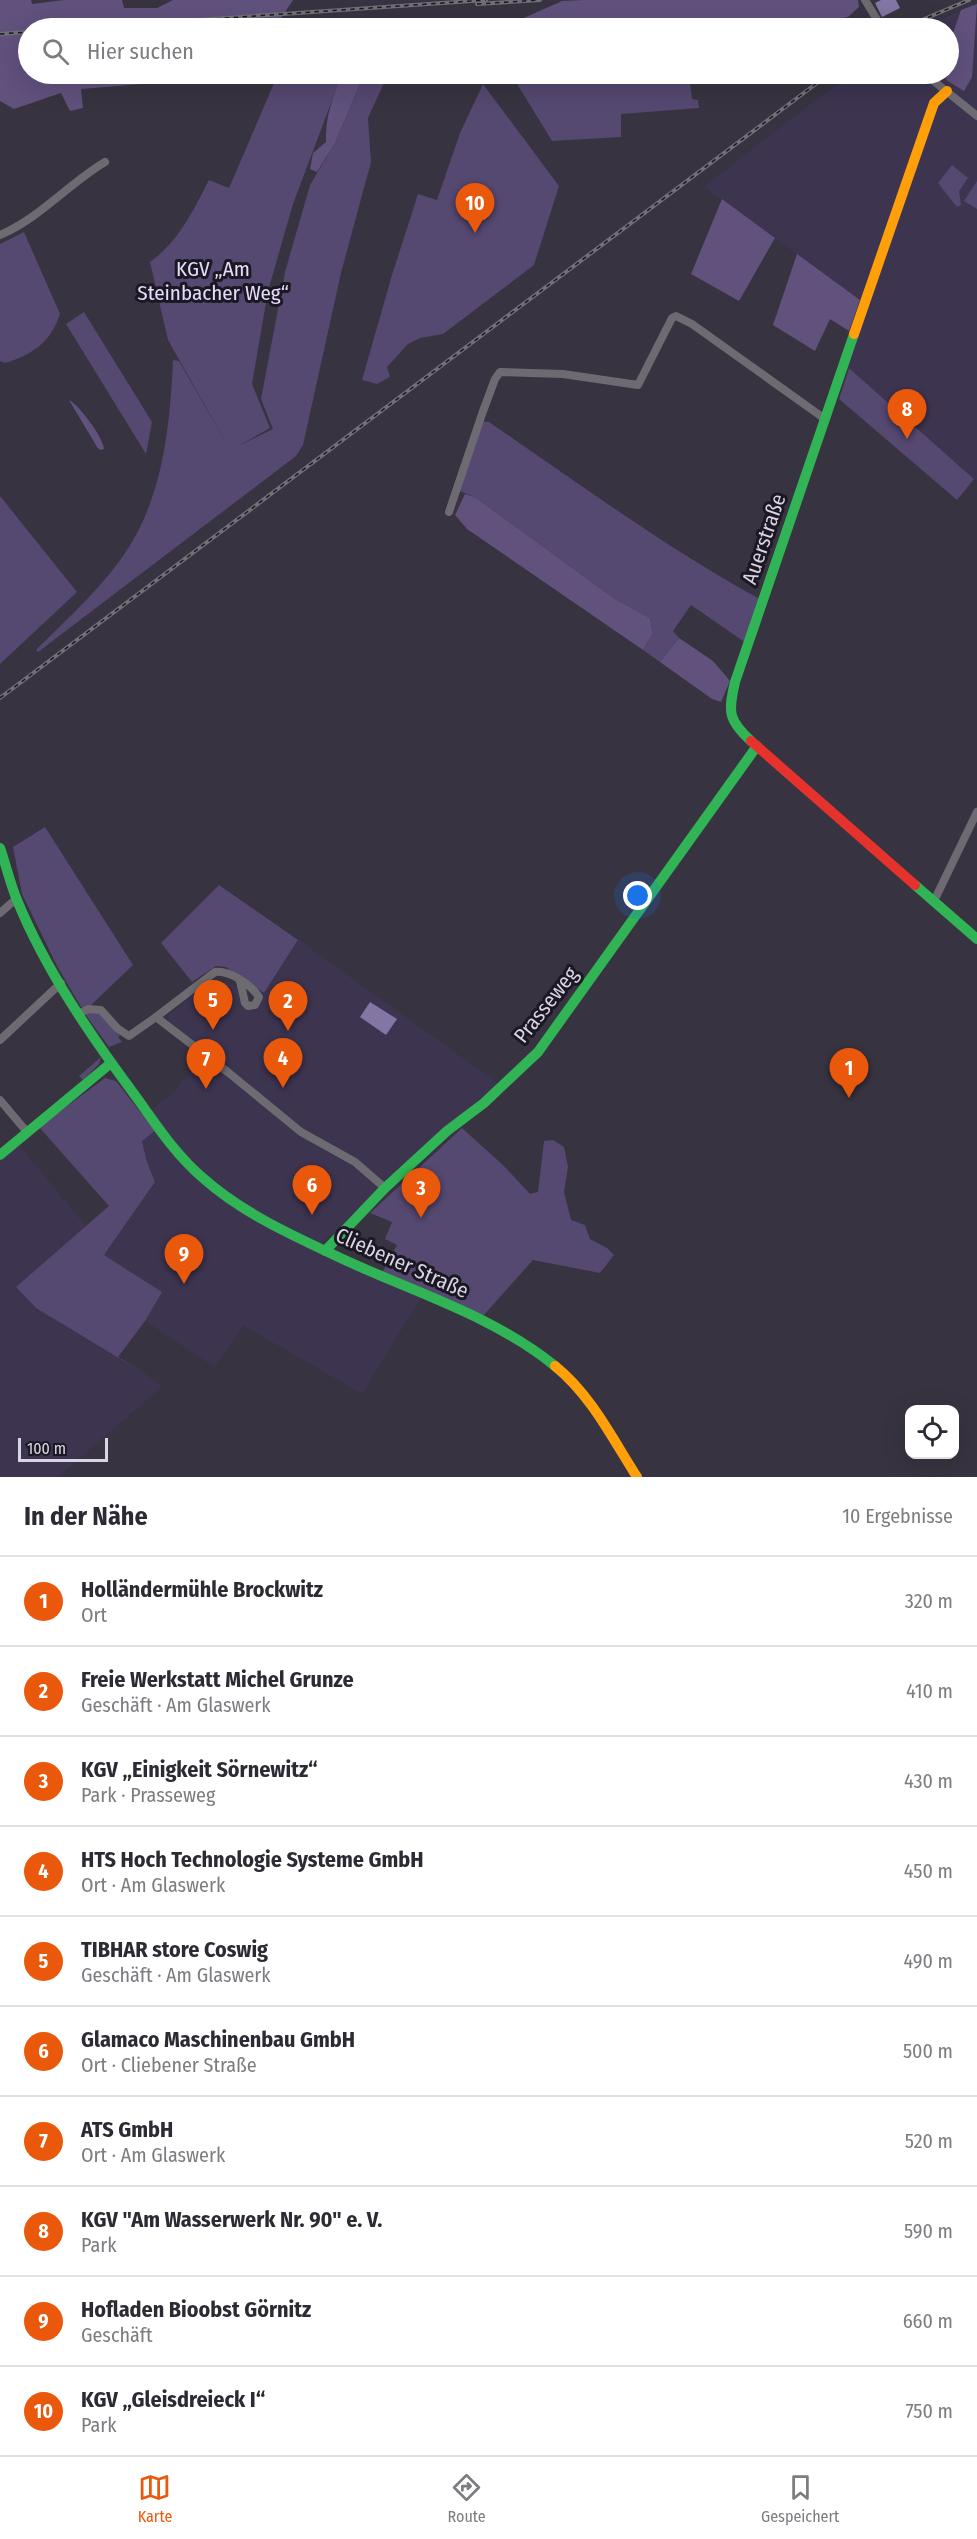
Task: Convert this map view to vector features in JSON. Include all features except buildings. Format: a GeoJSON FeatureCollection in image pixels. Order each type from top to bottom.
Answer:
{"type":"FeatureCollection","features":[{"type":"Feature","properties":{"kind":"street"},"geometry":{"type":"LineString","coordinates":[[866,0],[876,18]]}},
{"type":"Feature","properties":{"kind":"street"},"geometry":{"type":"LineString","coordinates":[[938,84],[977,116]]}},
{"type":"Feature","properties":{"kind":"street","name":"Auerstraße"},"geometry":{"type":"LineString","coordinates":[[947,91],[934,103],[735,682],[729,716],[757,746],[977,939]]}},
{"type":"Feature","properties":{"kind":"street"},"geometry":{"type":"LineString","coordinates":[[0,235],[25,224],[85,174],[105,162]]}},
{"type":"Feature","properties":{"kind":"street"},"geometry":{"type":"LineString","coordinates":[[449,512],[476,429],[495,379],[500,372],[563,374],[638,385],[672,318],[676,316],[692,324],[825,419]]}},
{"type":"Feature","properties":{"kind":"street","name":"Prasseweg"},"geometry":{"type":"LineString","coordinates":[[325,1251],[385,1188],[447,1131],[484,1103],[538,1052],[757,746]]}},
{"type":"Feature","properties":{"kind":"street"},"geometry":{"type":"LineString","coordinates":[[934,901],[977,812]]}},
{"type":"Feature","properties":{"kind":"street","name":"Cliebener Straße"},"geometry":{"type":"LineString","coordinates":[[0,848],[16,899],[61,983],[111,1063],[179,1155],[200,1176],[242,1205],[325,1251],[468,1314],[543,1356],[561,1370],[581,1392],[637,1477]]}},
{"type":"Feature","properties":{"kind":"street"},"geometry":{"type":"LineString","coordinates":[[0,913],[16,899]]}},
{"type":"Feature","properties":{"kind":"street"},"geometry":{"type":"LineString","coordinates":[[80,1013],[94,1009],[101,1010],[117,1028],[129,1036],[210,974],[224,972],[240,981]]}},
{"type":"Feature","properties":{"kind":"street"},"geometry":{"type":"LineString","coordinates":[[0,1040],[61,983]]}},
{"type":"Feature","properties":{"kind":"street"},"geometry":{"type":"LineString","coordinates":[[156,1017],[301,1132],[355,1162],[385,1188]]}},
{"type":"Feature","properties":{"kind":"street"},"geometry":{"type":"LineString","coordinates":[[0,1155],[111,1063]]}},
{"type":"Feature","properties":{"kind":"street"},"geometry":{"type":"LineString","coordinates":[[0,1100],[27,1132]]}},
{"type":"Feature","properties":{"kind":"shaded area"},"geometry":{"type":"Polygon","coordinates":[[[0,0],[31,0],[32,4],[64,0],[122,0],[124,8],[157,8],[173,0],[293,0],[281,18],[18,18],[18,84],[142,84],[81,89],[83,108],[70,111],[61,93],[14,109],[0,101],[0,0]]]}},
{"type":"Feature","properties":{"kind":"shaded area"},"geometry":{"type":"Polygon","coordinates":[[[858,0],[859,7],[848,17],[843,18],[524,18],[562,1],[858,0]]]}},
{"type":"Feature","properties":{"kind":"shaded area"},"geometry":{"type":"Polygon","coordinates":[[[881,0],[896,0],[900,8],[882,17],[875,3],[881,0]]]}},
{"type":"Feature","properties":{"kind":"shaded area"},"geometry":{"type":"Polygon","coordinates":[[[977,4],[977,481],[847,366],[867,305],[704,187],[839,84],[959,84],[959,18],[943,18],[977,4]]]}},
{"type":"Feature","properties":{"kind":"shaded area"},"geometry":{"type":"Polygon","coordinates":[[[977,4],[972,77],[964,91],[953,84],[959,84],[958,18],[961,10],[977,4]]]}},
{"type":"Feature","properties":{"kind":"shaded area"},"geometry":{"type":"Polygon","coordinates":[[[338,84],[360,84],[335,143],[317,172],[310,169],[313,153],[326,142],[328,115],[338,84]]]}},
{"type":"Feature","properties":{"kind":"shaded area"},"geometry":{"type":"Polygon","coordinates":[[[722,199],[775,238],[739,301],[691,274],[722,199]]]}},
{"type":"Feature","properties":{"kind":"shaded area"},"geometry":{"type":"Polygon","coordinates":[[[797,254],[860,300],[849,331],[830,319],[815,351],[773,325],[797,254]]]}},
{"type":"Feature","properties":{"kind":"shaded area"},"geometry":{"type":"Polygon","coordinates":[[[69,400],[90,422],[100,437],[104,449],[100,450],[97,447],[69,400]]]}},
{"type":"Feature","properties":{"kind":"shaded area"},"geometry":{"type":"Polygon","coordinates":[[[465,494],[475,497],[615,599],[650,618],[653,633],[643,650],[467,529],[455,515],[465,494]]]}},
{"type":"Feature","properties":{"kind":"shaded area"},"geometry":{"type":"Polygon","coordinates":[[[679,638],[713,661],[730,681],[721,702],[712,699],[660,662],[679,638]]]}},
{"type":"Feature","properties":{"kind":"shaded area"},"geometry":{"type":"Polygon","coordinates":[[[299,940],[499,1084],[315,1249],[421,1298],[362,1394],[244,1326],[214,1367],[145,1321],[161,1292],[104,1255],[156,1182],[147,1162],[142,1141],[163,1126],[151,1110],[175,1091],[200,1059],[190,1039],[171,1025],[167,1016],[212,981],[219,979],[237,987],[241,1006],[253,1011],[259,1007],[264,993],[299,940]]]}},
{"type":"Feature","properties":{"kind":"shaded area"},"geometry":{"type":"Polygon","coordinates":[[[370,1002],[397,1019],[386,1035],[360,1017],[370,1002]]]}},
{"type":"Feature","properties":{"kind":"shaded area"},"geometry":{"type":"Polygon","coordinates":[[[19,1145],[86,1226],[16,1287],[36,1308],[163,1386],[58,1477],[0,1477],[0,1161],[19,1145]]]}},
{"type":"Feature","properties":{"kind":"green space","name":"KGV „Am Steinbacher Weg“"},"geometry":{"type":"Polygon","coordinates":[[[274,84],[338,84],[293,204],[268,291],[252,384],[270,428],[238,446],[273,429],[261,399],[285,272],[310,185],[335,143],[360,84],[383,84],[368,118],[371,162],[341,273],[303,445],[296,456],[38,652],[36,650],[109,575],[141,525],[158,480],[163,456],[170,408],[173,360],[179,361],[230,450],[168,340],[150,262],[177,235],[209,180],[229,188],[274,84]]]}},
{"type":"Feature","properties":{"kind":"green space"},"geometry":{"type":"Polygon","coordinates":[[[483,84],[559,186],[534,265],[443,334],[420,338],[408,344],[387,367],[390,377],[377,384],[362,380],[418,194],[437,200],[460,133],[483,84]]]}},
{"type":"Feature","properties":{"kind":"green space"},"geometry":{"type":"Polygon","coordinates":[[[517,84],[690,84],[692,99],[698,100],[699,108],[621,114],[621,137],[552,141],[517,84]]]}},
{"type":"Feature","properties":{"kind":"green space"},"geometry":{"type":"Polygon","coordinates":[[[952,165],[968,178],[959,191],[961,205],[957,207],[938,183],[952,165]]]}},
{"type":"Feature","properties":{"kind":"green space"},"geometry":{"type":"Polygon","coordinates":[[[977,181],[977,209],[964,201],[977,181]]]}},
{"type":"Feature","properties":{"kind":"green space"},"geometry":{"type":"Polygon","coordinates":[[[24,232],[60,314],[46,340],[24,356],[5,363],[0,361],[0,244],[24,232]]]}},
{"type":"Feature","properties":{"kind":"green space"},"geometry":{"type":"Polygon","coordinates":[[[84,312],[152,422],[146,454],[66,324],[84,312]]]}},
{"type":"Feature","properties":{"kind":"green space"},"geometry":{"type":"Polygon","coordinates":[[[849,368],[974,479],[957,500],[839,399],[849,368]]]}},
{"type":"Feature","properties":{"kind":"green space"},"geometry":{"type":"Polygon","coordinates":[[[478,421],[489,422],[656,536],[760,599],[746,643],[691,605],[673,631],[679,638],[660,662],[643,650],[653,633],[650,618],[615,599],[475,497],[457,490],[478,421]]]}},
{"type":"Feature","properties":{"kind":"green space"},"geometry":{"type":"Polygon","coordinates":[[[0,496],[77,592],[0,664],[0,496]]]}},
{"type":"Feature","properties":{"kind":"green space"},"geometry":{"type":"Polygon","coordinates":[[[45,827],[133,965],[89,1007],[81,1007],[57,966],[22,894],[13,847],[45,827]]]}},
{"type":"Feature","properties":{"kind":"green space"},"geometry":{"type":"Polygon","coordinates":[[[219,885],[298,940],[264,993],[226,967],[216,966],[192,982],[161,943],[219,885]]]}},
{"type":"Feature","properties":{"kind":"green space"},"geometry":{"type":"Polygon","coordinates":[[[89,1012],[103,1014],[122,1042],[109,1047],[85,1014],[89,1012]]]}},
{"type":"Feature","properties":{"kind":"green space"},"geometry":{"type":"Polygon","coordinates":[[[101,1057],[99,1064],[83,1080],[79,1076],[101,1057]]]}},
{"type":"Feature","properties":{"kind":"green space"},"geometry":{"type":"Polygon","coordinates":[[[105,1078],[116,1081],[155,1131],[142,1141],[155,1182],[104,1255],[162,1292],[145,1321],[118,1357],[163,1385],[36,1308],[16,1287],[109,1206],[39,1127],[105,1078]]]}},
{"type":"Feature","properties":{"kind":"green space"},"geometry":{"type":"Polygon","coordinates":[[[462,1128],[504,1166],[530,1194],[538,1192],[544,1141],[553,1140],[564,1147],[568,1167],[564,1192],[571,1220],[585,1225],[590,1239],[607,1248],[614,1255],[600,1273],[533,1260],[483,1316],[382,1273],[397,1245],[385,1239],[392,1222],[370,1213],[462,1128]]]}},
{"type":"Feature","properties":{"kind":"railway"},"geometry":{"type":"LineString","coordinates":[[226,18],[486,0]]}},
{"type":"Feature","properties":{"kind":"railway"},"geometry":{"type":"LineString","coordinates":[[477,4],[540,0]]}},
{"type":"Feature","properties":{"kind":"railway"},"geometry":{"type":"LineString","coordinates":[[927,18],[969,0]]}},
{"type":"Feature","properties":{"kind":"railway"},"geometry":{"type":"LineString","coordinates":[[0,34],[18,33]]}},
{"type":"Feature","properties":{"kind":"railway"},"geometry":{"type":"LineString","coordinates":[[0,698],[816,84]]}},
{"type":"Feature","properties":{"kind":"traffic: fast"},"geometry":{"type":"LineString","coordinates":[[751,741],[738,727],[732,715],[731,701],[735,682],[854,334]]}},
{"type":"Feature","properties":{"kind":"traffic: fast"},"geometry":{"type":"LineString","coordinates":[[325,1251],[385,1188],[447,1131],[484,1103],[538,1052],[757,746]]}},
{"type":"Feature","properties":{"kind":"traffic: fast"},"geometry":{"type":"LineString","coordinates":[[0,848],[17,900],[56,978],[86,1027],[120,1075],[167,1140],[193,1169],[232,1201],[264,1220],[360,1267],[503,1331],[530,1347],[555,1366]]}},
{"type":"Feature","properties":{"kind":"traffic: fast"},"geometry":{"type":"LineString","coordinates":[[915,885],[977,939]]}},
{"type":"Feature","properties":{"kind":"traffic: fast"},"geometry":{"type":"LineString","coordinates":[[0,1155],[111,1063]]}},
{"type":"Feature","properties":{"kind":"traffic: slow"},"geometry":{"type":"LineString","coordinates":[[854,334],[934,103],[947,91]]}},
{"type":"Feature","properties":{"kind":"traffic: slow"},"geometry":{"type":"LineString","coordinates":[[555,1366],[568,1377],[590,1404],[637,1477]]}},
{"type":"Feature","properties":{"kind":"traffic: jam"},"geometry":{"type":"LineString","coordinates":[[751,741],[915,885]]}},
{"type":"Feature","properties":{"kind":"place","name":"KGV „Gleisdreieck I“"},"geometry":{"type":"Point","coordinates":[475,233]}},
{"type":"Feature","properties":{"kind":"place","name":"KGV \"Am Wasserwerk Nr. 90\" e. V."},"geometry":{"type":"Point","coordinates":[907,439]}},
{"type":"Feature","properties":{"kind":"place","name":"TIBHAR store Coswig"},"geometry":{"type":"Point","coordinates":[213,1030]}},
{"type":"Feature","properties":{"kind":"place","name":"Freie Werkstatt Michel Grunze"},"geometry":{"type":"Point","coordinates":[288,1031]}},
{"type":"Feature","properties":{"kind":"place","name":"HTS Hoch Technologie Systeme GmbH"},"geometry":{"type":"Point","coordinates":[283,1088]}},
{"type":"Feature","properties":{"kind":"place","name":"ATS GmbH"},"geometry":{"type":"Point","coordinates":[206,1089]}},
{"type":"Feature","properties":{"kind":"place","name":"Holländermühle Brockwitz"},"geometry":{"type":"Point","coordinates":[849,1098]}},
{"type":"Feature","properties":{"kind":"place","name":"Glamaco Maschinenbau GmbH"},"geometry":{"type":"Point","coordinates":[312,1215]}},
{"type":"Feature","properties":{"kind":"place","name":"KGV „Einigkeit Sörnewitz“"},"geometry":{"type":"Point","coordinates":[421,1218]}},
{"type":"Feature","properties":{"kind":"place","name":"Hofladen Bioobst Görnitz"},"geometry":{"type":"Point","coordinates":[184,1284]}}]}
